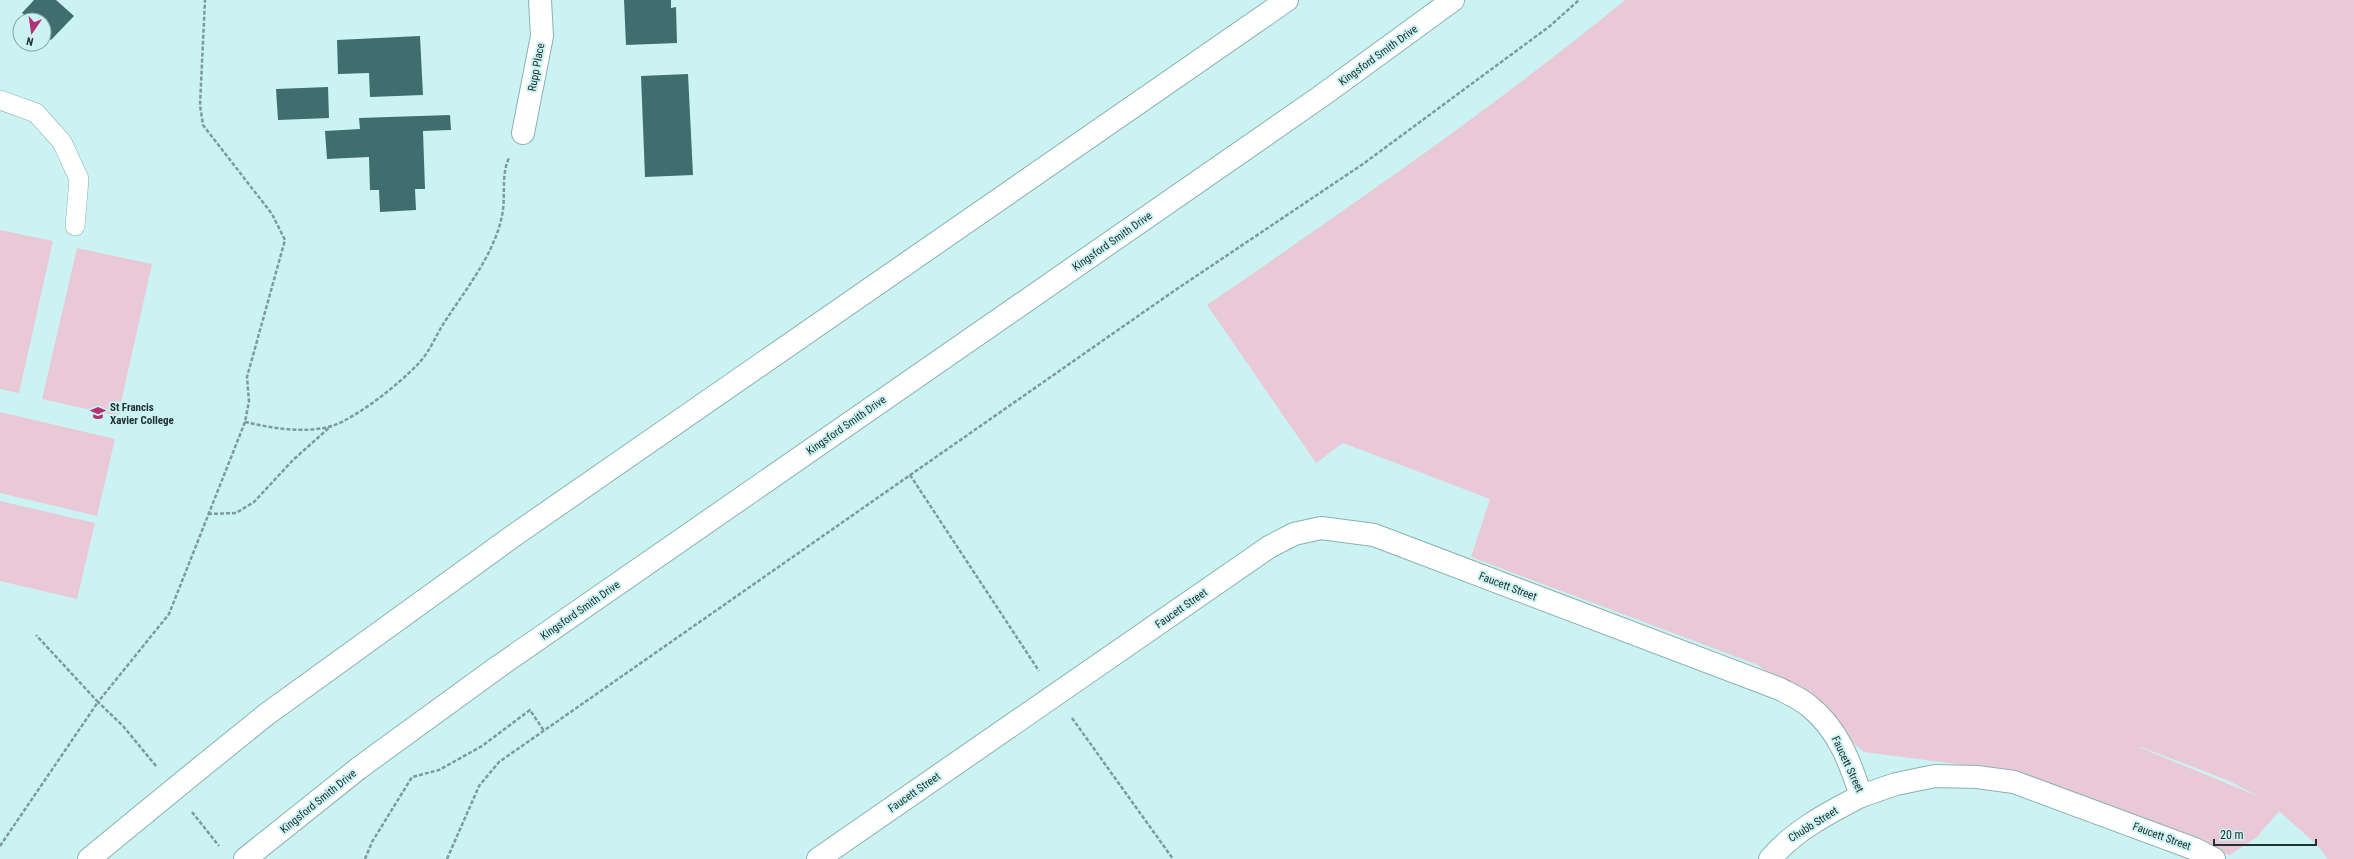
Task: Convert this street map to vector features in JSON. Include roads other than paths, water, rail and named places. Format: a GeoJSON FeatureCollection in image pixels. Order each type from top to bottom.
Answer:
{"type":"FeatureCollection","features":[{"type":"Feature","properties":{"kind":"main road","name":"Rupp Place"},"geometry":{"type":"LineString","coordinates":[[523,133],[542,36],[540,0]]}},
{"type":"Feature","properties":{"kind":"main road"},"geometry":{"type":"LineString","coordinates":[[89,859],[267,714],[516,534],[1287,0]]}},
{"type":"Feature","properties":{"kind":"main road","name":"Kingsford Smith Drive"},"geometry":{"type":"LineString","coordinates":[[245,859],[359,768],[495,669],[1320,97],[1453,0]]}},
{"type":"Feature","properties":{"kind":"main road","name":"Faucett Street"},"geometry":{"type":"LineString","coordinates":[[818,859],[1269,547],[1294,534],[1320,528],[1374,536],[1780,688],[1809,705],[1832,728],[1850,762],[1861,796],[1896,784],[1935,776],[1977,777],[2014,782],[2195,848],[2214,859]]}},
{"type":"Feature","properties":{"kind":"main road","name":"Chubb Street"},"geometry":{"type":"LineString","coordinates":[[1770,859],[1784,842],[1810,824],[1861,796]]}},
{"type":"Feature","properties":{"kind":"lane"},"geometry":{"type":"LineString","coordinates":[[0,100],[36,112],[62,142],[79,179],[75,226]]}},
{"type":"Feature","properties":{"kind":"place","name":"St Francis Xavier College"},"geometry":{"type":"Point","coordinates":[98,413]}}]}
